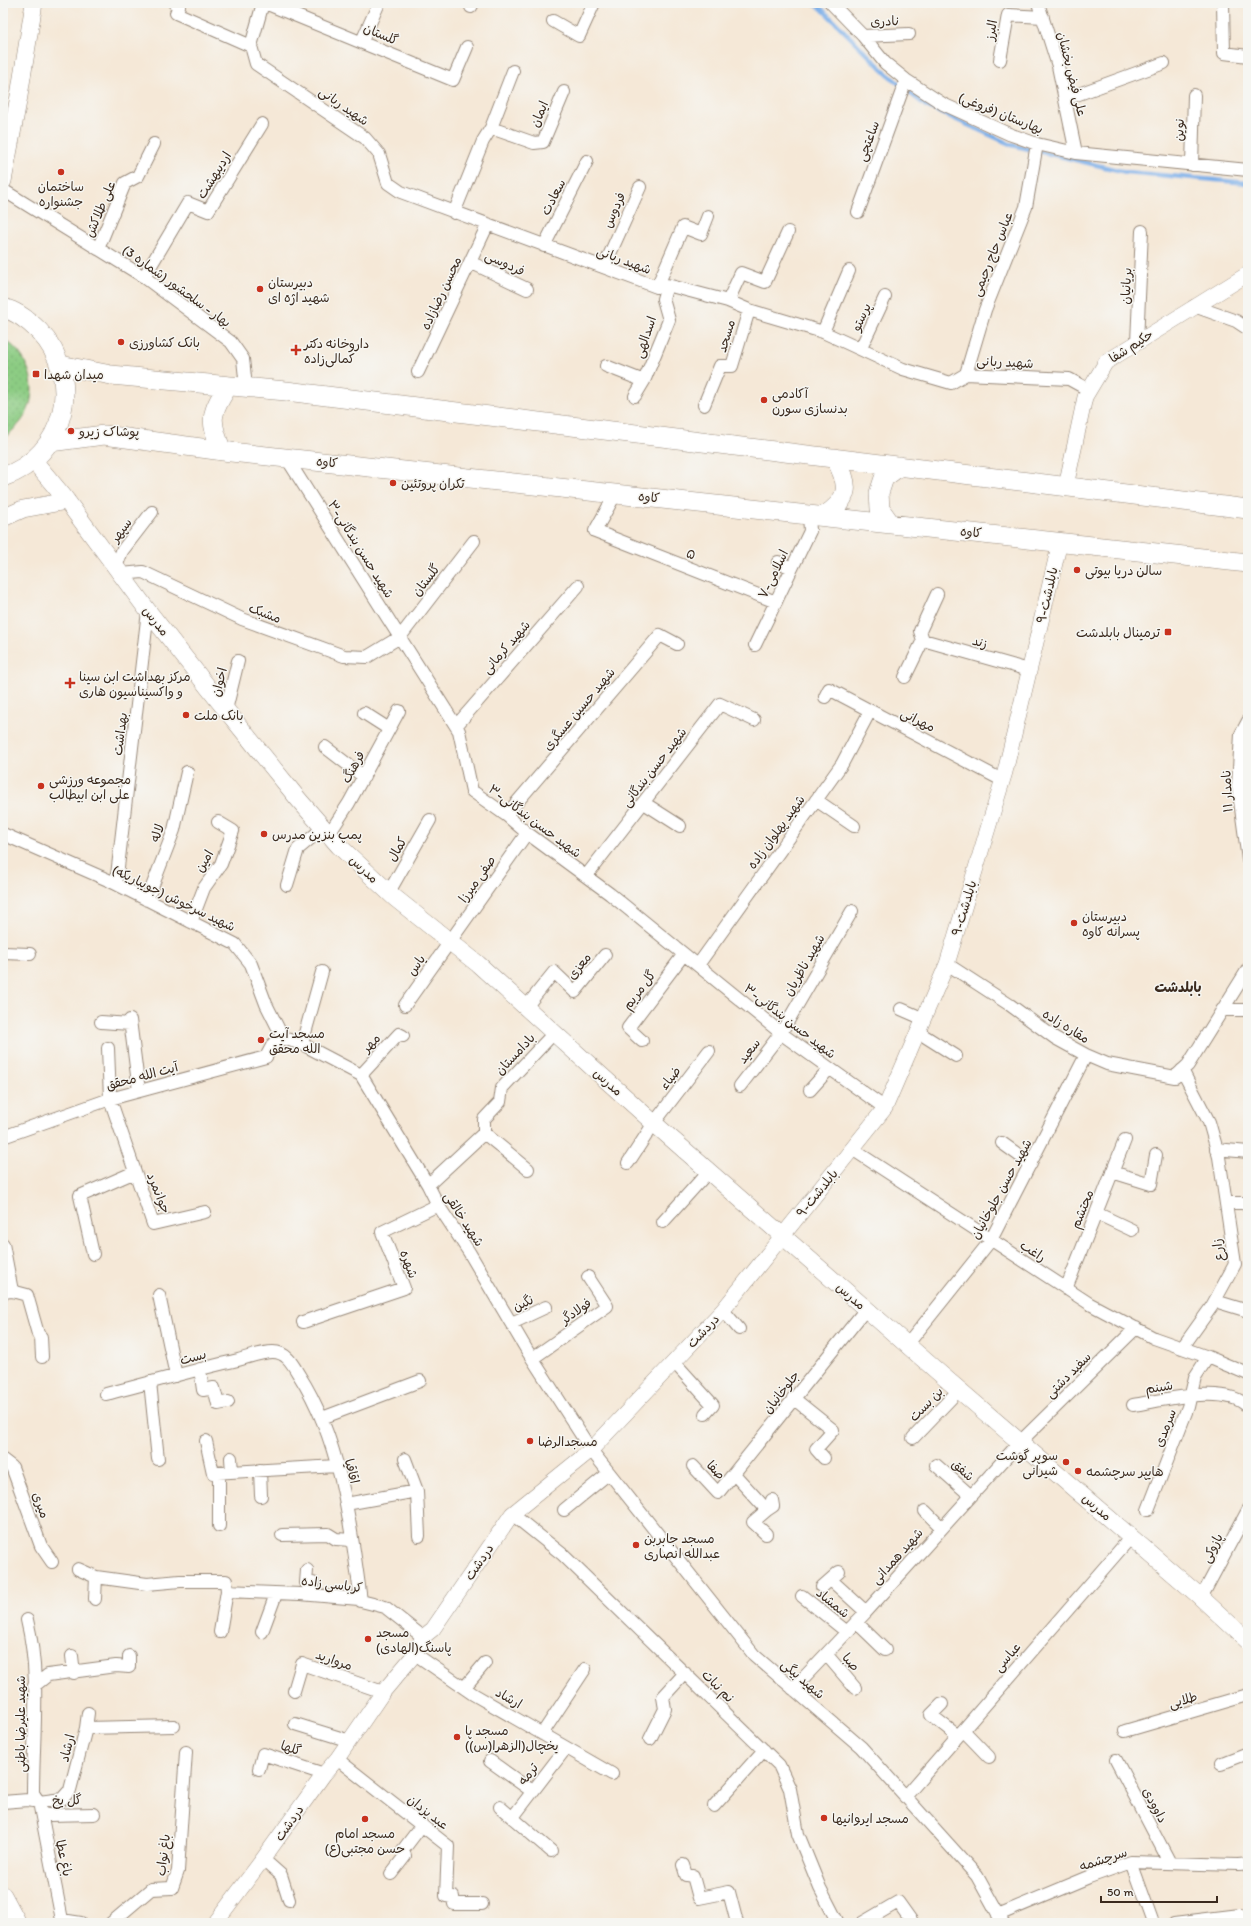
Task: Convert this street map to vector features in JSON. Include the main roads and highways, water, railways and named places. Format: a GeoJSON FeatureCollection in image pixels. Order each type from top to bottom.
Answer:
{"type":"FeatureCollection","features":[{"type":"Feature","properties":{"kind":"main road"},"geometry":{"type":"LineString","coordinates":[[3,181],[34,3]]}},
{"type":"Feature","properties":{"kind":"main road"},"geometry":{"type":"LineString","coordinates":[[3,308],[30,322],[48,341],[60,365],[65,391],[61,417],[50,442],[34,461],[15,473],[3,477]]}},
{"type":"Feature","properties":{"kind":"main road"},"geometry":{"type":"LineString","coordinates":[[60,365],[111,375],[286,391],[1248,509]]}},
{"type":"Feature","properties":{"kind":"main road"},"geometry":{"type":"LineString","coordinates":[[222,450],[213,429],[215,407],[237,387]]}},
{"type":"Feature","properties":{"kind":"main road","name":"کاوه"},"geometry":{"type":"LineString","coordinates":[[50,442],[104,435],[286,458],[1248,563]]}},
{"type":"Feature","properties":{"kind":"main road"},"geometry":{"type":"LineString","coordinates":[[817,515],[838,508],[843,499],[846,485],[844,475],[835,458]]}},
{"type":"Feature","properties":{"kind":"main road","name":"مدرس"},"geometry":{"type":"LineString","coordinates":[[34,461],[67,501],[119,570],[148,612],[299,800],[326,831],[389,892],[478,964],[654,1123],[959,1390],[1202,1598],[1248,1641]]}},
{"type":"Feature","properties":{"kind":"main road"},"geometry":{"type":"LineString","coordinates":[[890,523],[880,509],[879,493],[884,478],[900,466]]}},
{"type":"Feature","properties":{"kind":"main road"},"geometry":{"type":"LineString","coordinates":[[3,518],[23,509],[67,501]]}},
{"type":"Feature","properties":{"kind":"main road"},"geometry":{"type":"LineString","coordinates":[[3,1895],[18,1923]]}},
{"type":"Feature","properties":{"kind":"waterway"},"geometry":{"type":"LineString","coordinates":[[812,3],[821,8],[886,73],[926,106],[1012,145],[1126,172],[1248,183]]}},
{"type":"Feature","properties":{"kind":"place","name":"ساختمان جشنواره"},"geometry":{"type":"Point","coordinates":[61,172]}},
{"type":"Feature","properties":{"kind":"place","name":"دبیرستان شهید اژه ای"},"geometry":{"type":"Point","coordinates":[260,289]}},
{"type":"Feature","properties":{"kind":"place","name":"بانک کشاورزی"},"geometry":{"type":"Point","coordinates":[121,342]}},
{"type":"Feature","properties":{"kind":"place","name":"داروخانه دکتر کمالی‌زاده"},"geometry":{"type":"Point","coordinates":[296,350]}},
{"type":"Feature","properties":{"kind":"place","name":"میدان شهدا"},"geometry":{"type":"Point","coordinates":[36,374]}},
{"type":"Feature","properties":{"kind":"place","name":"آکادمی بدنسازی سورن"},"geometry":{"type":"Point","coordinates":[764,400]}},
{"type":"Feature","properties":{"kind":"place","name":"پوشاک زیرو"},"geometry":{"type":"Point","coordinates":[71,431]}},
{"type":"Feature","properties":{"kind":"place","name":"تکران پروتئین"},"geometry":{"type":"Point","coordinates":[393,483]}},
{"type":"Feature","properties":{"kind":"place","name":"سالن دریا بیوتی"},"geometry":{"type":"Point","coordinates":[1077,570]}},
{"type":"Feature","properties":{"kind":"place","name":"ترمینال بابلدشت"},"geometry":{"type":"Point","coordinates":[1168,632]}},
{"type":"Feature","properties":{"kind":"place","name":"مرکز بهداشت ابن سینا و واکسیناسیون هاری"},"geometry":{"type":"Point","coordinates":[70,683]}},
{"type":"Feature","properties":{"kind":"place","name":"بانک ملت"},"geometry":{"type":"Point","coordinates":[186,715]}},
{"type":"Feature","properties":{"kind":"place","name":"مجموعه ورزشی علی ابن ابیطالب"},"geometry":{"type":"Point","coordinates":[41,786]}},
{"type":"Feature","properties":{"kind":"place","name":"پمپ بنزین مدرس"},"geometry":{"type":"Point","coordinates":[264,834]}},
{"type":"Feature","properties":{"kind":"place","name":"دبیرستان پسرانه کاوه"},"geometry":{"type":"Point","coordinates":[1074,923]}},
{"type":"Feature","properties":{"kind":"place","name":"مسجد آیت الله محقق"},"geometry":{"type":"Point","coordinates":[261,1040]}},
{"type":"Feature","properties":{"kind":"place","name":"مسجدالرضا"},"geometry":{"type":"Point","coordinates":[530,1441]}},
{"type":"Feature","properties":{"kind":"place","name":"سوپر گوشت شیرانی"},"geometry":{"type":"Point","coordinates":[1066,1462]}},
{"type":"Feature","properties":{"kind":"place","name":"هایپر سرچشمه"},"geometry":{"type":"Point","coordinates":[1078,1471]}},
{"type":"Feature","properties":{"kind":"place","name":"مسجد جابربن عبدالله انصاری"},"geometry":{"type":"Point","coordinates":[636,1545]}},
{"type":"Feature","properties":{"kind":"place","name":"مسجد پاسنگ(الهادی)"},"geometry":{"type":"Point","coordinates":[368,1639]}},
{"type":"Feature","properties":{"kind":"place","name":"مسجد پا یخچال(الزهرا(س))"},"geometry":{"type":"Point","coordinates":[457,1737]}},
{"type":"Feature","properties":{"kind":"place","name":"مسجد ایروانیها"},"geometry":{"type":"Point","coordinates":[824,1818]}},
{"type":"Feature","properties":{"kind":"place","name":"مسجد امام حسن مجتبی(ع)"},"geometry":{"type":"Point","coordinates":[365,1819]}},
{"type":"Feature","properties":{"kind":"district","name":"بابلدشت"},"geometry":{"type":"Point","coordinates":[1178,987]}}]}
